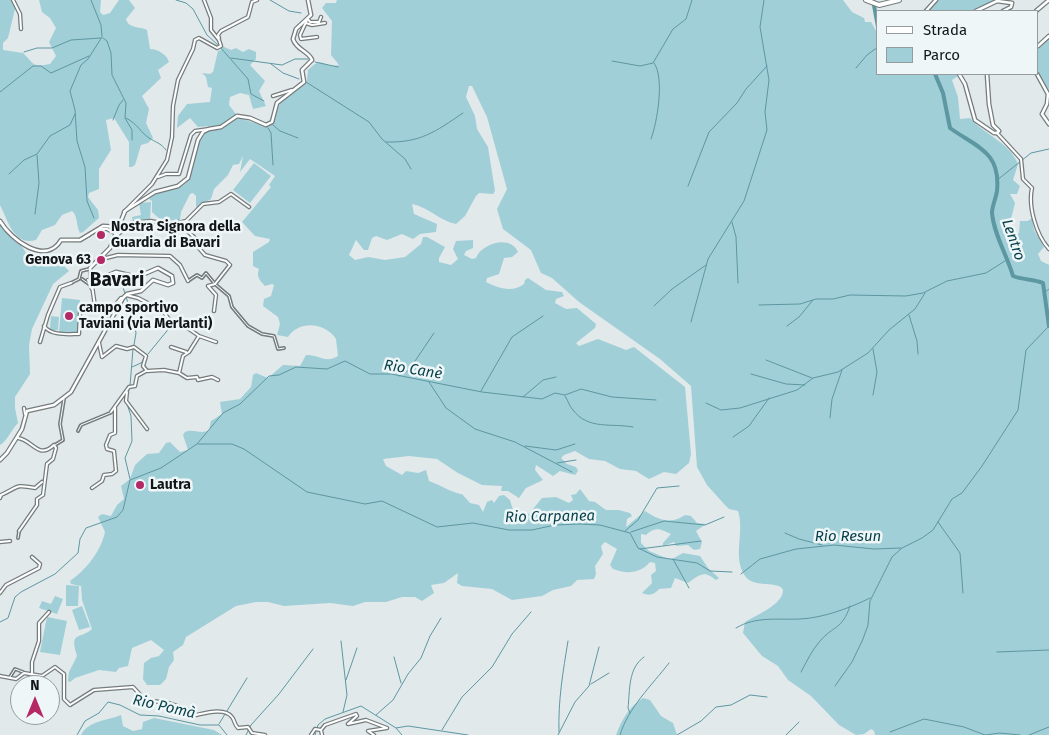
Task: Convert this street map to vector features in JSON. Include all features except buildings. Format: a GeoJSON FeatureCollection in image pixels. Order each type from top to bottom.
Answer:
{"type":"FeatureCollection","features":[{"type":"Feature","properties":{"kind":"main road"},"geometry":{"type":"LineString","coordinates":[[866,0],[879,5],[899,0]]}},
{"type":"Feature","properties":{"kind":"street"},"geometry":{"type":"LineString","coordinates":[[13,0],[20,14],[21,29]]}},
{"type":"Feature","properties":{"kind":"street"},"geometry":{"type":"LineString","coordinates":[[204,0],[210,16],[211,30],[220,40]]}},
{"type":"Feature","properties":{"kind":"street"},"geometry":{"type":"LineString","coordinates":[[89,284],[90,269],[109,250],[124,210],[156,178],[168,155],[172,136],[173,106],[178,80],[193,49],[195,40],[199,38],[217,48],[221,46],[218,34],[248,17],[252,2],[257,0]]}},
{"type":"Feature","properties":{"kind":"street"},"geometry":{"type":"LineString","coordinates":[[308,0],[311,12],[300,35],[301,39],[317,37]]}},
{"type":"Feature","properties":{"kind":"street"},"geometry":{"type":"LineString","coordinates":[[927,10],[936,0]]}},
{"type":"Feature","properties":{"kind":"street"},"geometry":{"type":"LineString","coordinates":[[1037,10],[1049,0]]}},
{"type":"Feature","properties":{"kind":"street"},"geometry":{"type":"LineString","coordinates":[[978,10],[997,2],[1012,3],[1011,7],[1005,10]]}},
{"type":"Feature","properties":{"kind":"street"},"geometry":{"type":"LineString","coordinates":[[307,20],[319,22],[320,17]]}},
{"type":"Feature","properties":{"kind":"street"},"geometry":{"type":"LineString","coordinates":[[156,178],[166,174],[179,174],[191,135],[195,131],[221,127],[237,116],[250,118],[262,124],[270,124],[276,104],[304,82],[302,70],[312,60],[310,56],[297,47],[293,39],[296,29],[307,20]]}},
{"type":"Feature","properties":{"kind":"street"},"geometry":{"type":"LineString","coordinates":[[307,20],[312,25],[325,23]]}},
{"type":"Feature","properties":{"kind":"street"},"geometry":{"type":"LineString","coordinates":[[1039,45],[1049,36]]}},
{"type":"Feature","properties":{"kind":"street"},"geometry":{"type":"LineString","coordinates":[[959,75],[966,84],[975,120],[994,134],[998,133]]}},
{"type":"Feature","properties":{"kind":"street"},"geometry":{"type":"LineString","coordinates":[[987,75],[988,104],[993,125],[1021,159],[1023,179],[1032,188],[1036,225],[1049,249]]}},
{"type":"Feature","properties":{"kind":"street"},"geometry":{"type":"LineString","coordinates":[[1038,75],[1048,94],[1047,104],[1042,114],[1049,124]]}},
{"type":"Feature","properties":{"kind":"street"},"geometry":{"type":"LineString","coordinates":[[274,96],[292,90]]}},
{"type":"Feature","properties":{"kind":"street"},"geometry":{"type":"LineString","coordinates":[[123,214],[155,192],[183,184],[191,171],[198,140],[209,128]]}},
{"type":"Feature","properties":{"kind":"street"},"geometry":{"type":"LineString","coordinates":[[116,235],[131,223],[151,221],[169,225],[186,221],[203,204],[219,202],[231,194],[249,207]]}},
{"type":"Feature","properties":{"kind":"street"},"geometry":{"type":"LineString","coordinates":[[0,221],[8,233],[18,242],[48,252],[53,250],[61,240],[80,240],[103,228],[116,235]]}},
{"type":"Feature","properties":{"kind":"street"},"geometry":{"type":"LineString","coordinates":[[178,222],[197,240],[198,246],[205,255],[229,264],[229,268],[215,284],[208,287],[216,295],[214,311]]}},
{"type":"Feature","properties":{"kind":"street"},"geometry":{"type":"LineString","coordinates":[[80,240],[98,227],[118,227]]}},
{"type":"Feature","properties":{"kind":"street"},"geometry":{"type":"LineString","coordinates":[[98,260],[118,255],[172,257],[185,273],[188,281],[197,275],[202,278],[206,273],[229,296],[236,311],[248,326],[262,334],[274,336],[278,349],[284,348]]}},
{"type":"Feature","properties":{"kind":"street"},"geometry":{"type":"LineString","coordinates":[[89,279],[96,281],[118,272],[137,277],[158,268],[173,277],[173,282],[170,285],[153,280],[141,291],[121,298],[104,319]]}},
{"type":"Feature","properties":{"kind":"street"},"geometry":{"type":"LineString","coordinates":[[40,342],[44,326],[60,287],[79,279],[83,270],[90,269]]}},
{"type":"Feature","properties":{"kind":"street"},"geometry":{"type":"LineString","coordinates":[[82,279],[92,289]]}},
{"type":"Feature","properties":{"kind":"street"},"geometry":{"type":"LineString","coordinates":[[44,326],[48,331],[54,333],[79,334],[80,311],[94,306],[89,279]]}},
{"type":"Feature","properties":{"kind":"street"},"geometry":{"type":"LineString","coordinates":[[126,295],[138,298],[163,311],[172,322],[189,329],[199,336],[216,342]]}},
{"type":"Feature","properties":{"kind":"street"},"geometry":{"type":"LineString","coordinates":[[25,414],[31,409],[53,405],[64,399],[75,386],[89,357],[99,343],[123,298]]}},
{"type":"Feature","properties":{"kind":"street"},"geometry":{"type":"LineString","coordinates":[[179,372],[181,359],[186,352],[189,352],[199,336]]}},
{"type":"Feature","properties":{"kind":"street"},"geometry":{"type":"LineString","coordinates":[[99,343],[102,357],[117,346],[139,348],[146,356],[142,366],[146,371]]}},
{"type":"Feature","properties":{"kind":"street"},"geometry":{"type":"LineString","coordinates":[[171,347],[186,352]]}},
{"type":"Feature","properties":{"kind":"street"},"geometry":{"type":"LineString","coordinates":[[78,431],[81,425],[111,412],[129,387],[135,386],[134,380],[146,371],[164,370],[179,372],[186,378],[197,377],[198,380],[212,378],[218,380]]}},
{"type":"Feature","properties":{"kind":"street"},"geometry":{"type":"LineString","coordinates":[[127,392],[126,401],[147,429]]}},
{"type":"Feature","properties":{"kind":"street"},"geometry":{"type":"LineString","coordinates":[[14,441],[19,437],[42,452],[48,451],[54,445],[64,440],[60,424],[64,399]]}},
{"type":"Feature","properties":{"kind":"street"},"geometry":{"type":"LineString","coordinates":[[0,460],[22,426],[25,414],[24,408]]}},
{"type":"Feature","properties":{"kind":"street"},"geometry":{"type":"LineString","coordinates":[[92,488],[102,480],[104,475],[112,474],[116,471],[114,451],[107,449],[106,445],[110,435],[115,433],[115,408]]}},
{"type":"Feature","properties":{"kind":"street"},"geometry":{"type":"LineString","coordinates":[[0,498],[1,495],[15,486],[23,485],[35,488],[44,480],[48,472],[47,464],[55,455],[54,445]]}},
{"type":"Feature","properties":{"kind":"street"},"geometry":{"type":"LineString","coordinates":[[18,538],[19,531],[37,505],[37,499],[43,495],[44,480]]}},
{"type":"Feature","properties":{"kind":"street"},"geometry":{"type":"LineString","coordinates":[[0,542],[10,541]]}},
{"type":"Feature","properties":{"kind":"street"},"geometry":{"type":"LineString","coordinates":[[0,593],[6,585],[39,568],[40,564],[32,557]]}},
{"type":"Feature","properties":{"kind":"street"},"geometry":{"type":"LineString","coordinates":[[32,674],[32,662],[39,641],[40,622],[49,612]]}},
{"type":"Feature","properties":{"kind":"street"},"geometry":{"type":"LineString","coordinates":[[43,675],[54,667],[63,673],[66,688],[64,699],[70,706],[94,690],[133,687],[144,700],[168,703],[192,711],[196,715],[204,712],[223,712],[228,714],[238,728],[248,727],[252,734],[265,735]]}},
{"type":"Feature","properties":{"kind":"street"},"geometry":{"type":"LineString","coordinates":[[9,677],[14,669],[38,675]]}},
{"type":"Feature","properties":{"kind":"street"},"geometry":{"type":"LineString","coordinates":[[0,676],[16,678],[24,673]]}},
{"type":"Feature","properties":{"kind":"street"},"geometry":{"type":"LineString","coordinates":[[310,735],[324,725],[356,714],[357,716],[348,724],[366,720],[387,728],[368,731],[374,735]]}},
{"type":"Feature","properties":{"kind":"street"},"geometry":{"type":"LineString","coordinates":[[319,729],[322,735]]}},
{"type":"Feature","properties":{"kind":"green space"},"geometry":{"type":"Polygon","coordinates":[[[0,0],[15,0],[16,5],[8,38],[3,43],[3,50],[23,53],[36,65],[50,64],[56,56],[49,42],[56,28],[50,18],[42,12],[39,0],[101,0],[100,12],[103,15],[110,13],[119,0],[129,0],[135,8],[126,19],[127,22],[132,26],[147,30],[150,49],[162,53],[169,62],[158,70],[161,78],[142,96],[149,109],[146,123],[153,138],[148,143],[141,145],[135,165],[132,167],[129,167],[129,142],[114,118],[106,120],[111,150],[99,169],[99,189],[89,193],[88,197],[98,210],[99,218],[83,232],[80,233],[72,211],[62,215],[55,225],[42,230],[36,240],[28,241],[17,236],[12,230],[0,205],[0,0]]]}},
{"type":"Feature","properties":{"kind":"green space"},"geometry":{"type":"Polygon","coordinates":[[[337,0],[843,0],[852,12],[864,18],[865,22],[871,22],[876,31],[876,75],[958,76],[952,80],[958,97],[960,119],[970,118],[1003,144],[1014,156],[1018,164],[1013,180],[1020,186],[1017,194],[1010,194],[1015,203],[1006,229],[1012,238],[1019,233],[1020,221],[1028,221],[1032,218],[1034,230],[1044,247],[1038,254],[1041,261],[1049,265],[1049,735],[875,735],[871,729],[864,734],[856,735],[839,725],[811,696],[788,680],[778,666],[762,656],[743,633],[745,622],[774,605],[782,595],[783,590],[777,585],[760,584],[749,580],[741,569],[739,561],[740,519],[738,511],[729,509],[724,504],[707,485],[697,467],[691,386],[660,359],[579,302],[552,278],[541,273],[531,250],[503,229],[497,209],[507,189],[487,117],[472,86],[469,86],[466,97],[475,116],[477,129],[488,147],[495,191],[493,194],[479,193],[465,216],[456,224],[412,204],[414,214],[437,224],[436,232],[420,234],[413,239],[402,234],[387,240],[376,236],[372,238],[368,250],[364,250],[356,240],[349,255],[355,260],[368,257],[385,260],[405,257],[421,244],[423,237],[427,237],[445,247],[439,262],[451,265],[458,259],[453,249],[456,241],[473,240],[473,248],[466,251],[464,255],[472,259],[476,258],[489,245],[503,242],[509,243],[518,252],[512,257],[504,258],[499,274],[487,278],[486,282],[500,288],[510,289],[520,287],[528,278],[546,290],[562,292],[564,296],[556,299],[555,303],[566,309],[577,308],[596,324],[595,328],[576,343],[579,346],[598,339],[626,350],[634,347],[685,387],[691,454],[689,463],[676,474],[664,472],[649,479],[636,471],[620,469],[605,461],[589,459],[575,451],[561,458],[567,464],[576,467],[578,471],[575,475],[560,471],[553,476],[536,465],[535,470],[543,480],[526,488],[519,498],[508,491],[501,491],[502,486],[482,485],[458,473],[437,459],[409,456],[383,459],[386,466],[402,475],[406,471],[418,473],[426,470],[429,481],[462,494],[470,503],[479,505],[483,512],[487,502],[492,500],[494,503],[499,496],[504,495],[510,500],[513,510],[529,514],[542,498],[556,497],[569,503],[573,500],[571,495],[576,494],[580,489],[589,501],[595,502],[606,510],[619,510],[630,513],[632,516],[627,519],[626,527],[645,511],[655,517],[669,521],[685,515],[691,516],[697,523],[706,524],[696,531],[702,542],[700,549],[694,550],[688,545],[676,546],[674,542],[663,546],[663,543],[671,534],[658,529],[646,535],[641,534],[641,543],[649,551],[666,558],[672,559],[683,553],[700,556],[708,568],[719,578],[716,580],[702,574],[688,583],[675,578],[671,588],[659,589],[649,595],[645,594],[642,593],[652,583],[651,575],[656,571],[655,563],[650,562],[642,569],[633,572],[613,569],[610,565],[617,549],[605,542],[601,546],[603,554],[595,566],[596,574],[594,579],[577,580],[571,586],[553,590],[542,596],[512,600],[492,589],[462,586],[457,583],[458,573],[444,583],[431,585],[434,593],[422,601],[415,597],[402,597],[386,602],[365,602],[353,606],[330,603],[284,606],[268,602],[256,602],[236,606],[186,637],[183,645],[173,652],[174,660],[169,667],[166,679],[160,685],[147,685],[143,679],[144,663],[151,658],[159,656],[164,650],[151,640],[132,648],[128,666],[119,668],[116,672],[99,670],[75,678],[70,682],[68,681],[69,672],[77,656],[75,639],[92,629],[82,600],[81,586],[71,584],[70,581],[87,566],[100,546],[105,532],[98,517],[102,514],[111,516],[117,505],[124,499],[121,486],[130,479],[135,465],[147,454],[159,453],[166,443],[170,442],[180,452],[188,450],[183,435],[185,432],[209,430],[211,421],[222,414],[220,402],[240,399],[251,387],[253,375],[256,373],[268,378],[283,365],[300,366],[306,355],[325,359],[338,356],[336,339],[331,333],[319,326],[312,325],[299,328],[288,337],[277,335],[280,324],[278,317],[263,306],[264,299],[271,296],[274,285],[265,286],[260,280],[258,276],[259,269],[253,266],[253,252],[269,242],[270,239],[255,236],[242,222],[271,187],[269,185],[275,176],[250,159],[240,172],[243,156],[239,164],[233,165],[228,175],[214,189],[211,199],[196,208],[196,196],[193,193],[190,194],[181,212],[180,220],[172,222],[162,220],[152,212],[152,201],[149,199],[157,193],[178,188],[186,183],[190,178],[198,144],[207,131],[223,128],[239,118],[268,127],[275,119],[281,102],[307,81],[308,70],[313,65],[321,62],[334,66],[339,65],[331,55],[332,21],[322,8],[326,3],[336,3],[337,0]]]}},
{"type":"Feature","properties":{"kind":"green space"},"geometry":{"type":"Polygon","coordinates":[[[937,0],[1002,0],[974,10],[928,10],[937,0]]]}},
{"type":"Feature","properties":{"kind":"green space"},"geometry":{"type":"Polygon","coordinates":[[[1049,37],[1049,92],[1039,74],[1039,46],[1049,37]]]}},
{"type":"Feature","properties":{"kind":"green space"},"geometry":{"type":"Polygon","coordinates":[[[222,46],[231,50],[236,48],[243,52],[249,49],[256,52],[256,59],[250,65],[265,81],[259,91],[266,106],[253,109],[249,95],[240,93],[230,97],[229,105],[236,114],[223,125],[198,127],[190,118],[177,128],[178,116],[187,104],[210,102],[212,88],[208,87],[206,77],[202,73],[210,74],[213,72],[218,51],[221,50],[222,46]]]}},
{"type":"Feature","properties":{"kind":"green space"},"geometry":{"type":"Polygon","coordinates":[[[254,163],[271,176],[250,203],[233,190],[254,163]]]}},
{"type":"Feature","properties":{"kind":"green space"},"geometry":{"type":"Polygon","coordinates":[[[151,202],[150,220],[133,223],[132,217],[141,215],[139,203],[151,202]]]}},
{"type":"Feature","properties":{"kind":"green space"},"geometry":{"type":"Polygon","coordinates":[[[0,224],[26,253],[62,264],[69,271],[53,284],[32,329],[29,345],[30,374],[15,397],[18,423],[0,445],[0,224]]]}},
{"type":"Feature","properties":{"kind":"green space","name":"campo sportivo Taviani (via Merlanti)"},"geometry":{"type":"Polygon","coordinates":[[[62,298],[80,300],[77,333],[59,332],[62,298]]]}},
{"type":"Feature","properties":{"kind":"green space"},"geometry":{"type":"Polygon","coordinates":[[[51,316],[59,317],[58,330],[50,330],[51,316]]]}},
{"type":"Feature","properties":{"kind":"green space"},"geometry":{"type":"Polygon","coordinates":[[[66,585],[79,586],[78,606],[66,606],[66,585]]]}},
{"type":"Feature","properties":{"kind":"green space"},"geometry":{"type":"Polygon","coordinates":[[[55,596],[63,599],[57,614],[39,608],[42,601],[51,604],[55,596]]]}},
{"type":"Feature","properties":{"kind":"green space"},"geometry":{"type":"Polygon","coordinates":[[[82,606],[90,627],[79,630],[72,610],[82,606]]]}},
{"type":"Feature","properties":{"kind":"green space"},"geometry":{"type":"Polygon","coordinates":[[[47,617],[67,621],[60,655],[40,652],[47,617]]]}},
{"type":"Feature","properties":{"kind":"green space"},"geometry":{"type":"Polygon","coordinates":[[[643,698],[650,700],[661,716],[673,723],[677,735],[616,735],[626,714],[643,698]]]}},
{"type":"Feature","properties":{"kind":"green space"},"geometry":{"type":"Polygon","coordinates":[[[121,715],[123,726],[133,731],[142,729],[143,722],[154,718],[214,730],[222,735],[81,735],[84,730],[93,724],[121,715]]]}},
{"type":"Feature","properties":{"kind":"waterway"},"geometry":{"type":"LineString","coordinates":[[91,0],[101,25],[102,36]]}},
{"type":"Feature","properties":{"kind":"waterway"},"geometry":{"type":"LineString","coordinates":[[176,0],[186,3],[193,9],[207,35],[219,46]]}},
{"type":"Feature","properties":{"kind":"waterway"},"geometry":{"type":"LineString","coordinates":[[270,0],[289,11],[301,13]]}},
{"type":"Feature","properties":{"kind":"waterway"},"geometry":{"type":"LineString","coordinates":[[612,61],[640,66],[653,63],[673,29],[686,19],[692,0]]}},
{"type":"Feature","properties":{"kind":"waterway"},"geometry":{"type":"LineString","coordinates":[[691,322],[708,259],[744,201],[767,130],[765,112],[769,80],[760,27],[764,0]]}},
{"type":"Feature","properties":{"kind":"waterway","name":"Lentro"},"geometry":{"type":"LineString","coordinates":[[873,0],[876,16]]}},
{"type":"Feature","properties":{"kind":"waterway"},"geometry":{"type":"LineString","coordinates":[[94,218],[87,201],[85,167],[77,141],[75,110],[70,91],[81,65],[88,59],[102,37]]}},
{"type":"Feature","properties":{"kind":"waterway"},"geometry":{"type":"LineString","coordinates":[[24,52],[37,48],[52,48],[71,40],[101,38]]}},
{"type":"Feature","properties":{"kind":"waterway"},"geometry":{"type":"LineString","coordinates":[[103,38],[107,41],[111,53],[112,75],[126,103],[125,118],[132,130],[132,140]]}},
{"type":"Feature","properties":{"kind":"waterway"},"geometry":{"type":"LineString","coordinates":[[220,47],[248,79],[251,94],[264,101]]}},
{"type":"Feature","properties":{"kind":"waterway"},"geometry":{"type":"LineString","coordinates":[[856,68],[867,55],[876,48]]}},
{"type":"Feature","properties":{"kind":"waterway"},"geometry":{"type":"LineString","coordinates":[[0,92],[33,66],[41,66],[51,73],[89,56]]}},
{"type":"Feature","properties":{"kind":"waterway"},"geometry":{"type":"LineString","coordinates":[[231,58],[282,65],[295,59],[308,59]]}},
{"type":"Feature","properties":{"kind":"waterway"},"geometry":{"type":"LineString","coordinates":[[315,62],[338,67]]}},
{"type":"Feature","properties":{"kind":"waterway"},"geometry":{"type":"LineString","coordinates":[[651,139],[659,101],[659,79],[654,63]]}},
{"type":"Feature","properties":{"kind":"waterway"},"geometry":{"type":"LineString","coordinates":[[271,64],[283,73],[299,79]]}},
{"type":"Feature","properties":{"kind":"waterway"},"geometry":{"type":"LineString","coordinates":[[688,186],[709,132],[737,103],[746,89],[767,66]]}},
{"type":"Feature","properties":{"kind":"waterway","name":"Lentro"},"geometry":{"type":"LineString","coordinates":[[935,75],[943,93],[950,128],[991,158],[997,178],[997,191],[992,213],[998,237],[1013,276],[1043,283],[1049,326]]}},
{"type":"Feature","properties":{"kind":"waterway"},"geometry":{"type":"LineString","coordinates":[[306,82],[369,122],[382,139],[405,159],[411,169]]}},
{"type":"Feature","properties":{"kind":"waterway"},"geometry":{"type":"LineString","coordinates":[[113,120],[123,100]]}},
{"type":"Feature","properties":{"kind":"waterway"},"geometry":{"type":"LineString","coordinates":[[386,142],[408,141],[427,135],[463,113]]}},
{"type":"Feature","properties":{"kind":"waterway"},"geometry":{"type":"LineString","coordinates":[[9,174],[24,160],[37,154],[50,136],[70,125],[75,114]]}},
{"type":"Feature","properties":{"kind":"waterway"},"geometry":{"type":"LineString","coordinates":[[126,118],[166,150]]}},
{"type":"Feature","properties":{"kind":"waterway"},"geometry":{"type":"LineString","coordinates":[[273,125],[280,131],[298,138]]}},
{"type":"Feature","properties":{"kind":"waterway"},"geometry":{"type":"LineString","coordinates":[[268,128],[271,133],[273,165]]}},
{"type":"Feature","properties":{"kind":"waterway"},"geometry":{"type":"LineString","coordinates":[[996,181],[1031,153],[1049,149]]}},
{"type":"Feature","properties":{"kind":"waterway"},"geometry":{"type":"LineString","coordinates":[[35,214],[39,183],[37,155]]}},
{"type":"Feature","properties":{"kind":"waterway"},"geometry":{"type":"LineString","coordinates":[[732,222],[736,237],[738,283]]}},
{"type":"Feature","properties":{"kind":"waterway"},"geometry":{"type":"LineString","coordinates":[[759,305],[800,304],[816,299],[833,299],[850,295],[906,296],[923,293],[947,281],[986,273],[1008,259]]}},
{"type":"Feature","properties":{"kind":"waterway"},"geometry":{"type":"LineString","coordinates":[[654,306],[672,289],[706,265]]}},
{"type":"Feature","properties":{"kind":"waterway"},"geometry":{"type":"LineString","coordinates":[[122,284],[134,322],[136,333],[134,345]]}},
{"type":"Feature","properties":{"kind":"waterway","name":"Lentro"},"geometry":{"type":"LineString","coordinates":[[1045,292],[1049,289]]}},
{"type":"Feature","properties":{"kind":"waterway"},"geometry":{"type":"LineString","coordinates":[[706,403],[721,410],[740,408],[797,390],[813,378],[838,372],[868,353],[889,330],[915,309],[925,293]]}},
{"type":"Feature","properties":{"kind":"waterway"},"geometry":{"type":"LineString","coordinates":[[787,326],[799,317],[813,300]]}},
{"type":"Feature","properties":{"kind":"waterway"},"geometry":{"type":"LineString","coordinates":[[909,315],[917,341],[918,354]]}},
{"type":"Feature","properties":{"kind":"waterway"},"geometry":{"type":"LineString","coordinates":[[481,391],[512,337],[543,316]]}},
{"type":"Feature","properties":{"kind":"waterway"},"geometry":{"type":"LineString","coordinates":[[148,354],[171,326]]}},
{"type":"Feature","properties":{"kind":"waterway"},"geometry":{"type":"LineString","coordinates":[[835,686],[852,662],[863,639],[868,625],[870,601],[892,557],[902,548],[933,530],[952,499],[962,493],[982,466],[1018,410],[1026,350],[1049,326]]}},
{"type":"Feature","properties":{"kind":"waterway"},"geometry":{"type":"LineString","coordinates":[[399,376],[409,370],[434,333]]}},
{"type":"Feature","properties":{"kind":"waterway"},"geometry":{"type":"LineString","coordinates":[[130,386],[133,349]]}},
{"type":"Feature","properties":{"kind":"waterway"},"geometry":{"type":"LineString","coordinates":[[873,349],[877,372],[873,395]]}},
{"type":"Feature","properties":{"kind":"waterway"},"geometry":{"type":"LineString","coordinates":[[132,367],[141,363],[145,358]]}},
{"type":"Feature","properties":{"kind":"waterway"},"geometry":{"type":"LineString","coordinates":[[386,364],[387,359]]}},
{"type":"Feature","properties":{"kind":"waterway"},"geometry":{"type":"LineString","coordinates":[[766,360],[812,378]]}},
{"type":"Feature","properties":{"kind":"waterway","name":"Rio Canè"},"geometry":{"type":"LineString","coordinates":[[0,622],[8,618],[15,597],[55,574],[78,553],[80,539],[86,528],[117,517],[123,510],[130,480],[161,468],[197,444],[223,413],[240,404],[269,376],[279,375],[296,367],[327,369],[345,361],[370,374],[391,374],[482,392],[542,399],[555,393],[565,395],[581,389],[612,397],[656,400]]}},
{"type":"Feature","properties":{"kind":"waterway"},"geometry":{"type":"LineString","coordinates":[[830,418],[832,399],[842,370]]}},
{"type":"Feature","properties":{"kind":"waterway"},"geometry":{"type":"LineString","coordinates":[[751,374],[786,384],[805,385]]}},
{"type":"Feature","properties":{"kind":"waterway"},"geometry":{"type":"LineString","coordinates":[[523,397],[543,380],[556,377]]}},
{"type":"Feature","properties":{"kind":"waterway"},"geometry":{"type":"LineString","coordinates":[[429,382],[446,408],[475,429],[515,442],[572,472]]}},
{"type":"Feature","properties":{"kind":"waterway"},"geometry":{"type":"LineString","coordinates":[[128,392],[130,388]]}},
{"type":"Feature","properties":{"kind":"waterway"},"geometry":{"type":"LineString","coordinates":[[565,396],[572,408],[586,421],[633,427]]}},
{"type":"Feature","properties":{"kind":"waterway"},"geometry":{"type":"LineString","coordinates":[[733,437],[749,426],[769,398]]}},
{"type":"Feature","properties":{"kind":"waterway"},"geometry":{"type":"LineString","coordinates":[[126,401],[131,416],[132,441],[125,458],[130,479]]}},
{"type":"Feature","properties":{"kind":"waterway","name":"Rio Carpanea"},"geometry":{"type":"LineString","coordinates":[[198,444],[232,444],[244,449],[307,492],[365,504],[382,501],[437,527],[473,523],[509,530],[532,530],[555,525],[600,525],[630,533],[638,548],[657,557],[697,563],[710,571],[732,572]]}},
{"type":"Feature","properties":{"kind":"waterway"},"geometry":{"type":"LineString","coordinates":[[525,446],[556,450],[575,444]]}},
{"type":"Feature","properties":{"kind":"waterway"},"geometry":{"type":"LineString","coordinates":[[557,463],[576,460]]}},
{"type":"Feature","properties":{"kind":"waterway"},"geometry":{"type":"LineString","coordinates":[[625,531],[638,520],[657,488],[679,486]]}},
{"type":"Feature","properties":{"kind":"waterway"},"geometry":{"type":"LineString","coordinates":[[631,532],[664,521],[705,525],[724,517]]}},
{"type":"Feature","properties":{"kind":"waterway"},"geometry":{"type":"LineString","coordinates":[[938,522],[960,553],[963,593]]}},
{"type":"Feature","properties":{"kind":"waterway"},"geometry":{"type":"LineString","coordinates":[[785,533],[822,545]]}},
{"type":"Feature","properties":{"kind":"waterway"},"geometry":{"type":"LineString","coordinates":[[640,549],[701,541]]}},
{"type":"Feature","properties":{"kind":"waterway","name":"Rio Resun"},"geometry":{"type":"LineString","coordinates":[[741,574],[760,559],[796,549],[834,545],[874,549],[901,548]]}},
{"type":"Feature","properties":{"kind":"waterway"},"geometry":{"type":"LineString","coordinates":[[673,559],[689,588]]}},
{"type":"Feature","properties":{"kind":"waterway"},"geometry":{"type":"LineString","coordinates":[[736,628],[759,620],[800,619],[827,615],[870,598]]}},
{"type":"Feature","properties":{"kind":"waterway"},"geometry":{"type":"LineString","coordinates":[[801,672],[817,644],[841,623],[850,606]]}},
{"type":"Feature","properties":{"kind":"waterway"},"geometry":{"type":"LineString","coordinates":[[442,730],[462,697],[492,667],[512,634],[531,612]]}},
{"type":"Feature","properties":{"kind":"waterway"},"geometry":{"type":"LineString","coordinates":[[376,715],[393,700],[408,674],[421,658],[430,636],[441,618]]}},
{"type":"Feature","properties":{"kind":"waterway"},"geometry":{"type":"LineString","coordinates":[[341,641],[347,695],[343,712]]}},
{"type":"Feature","properties":{"kind":"waterway"},"geometry":{"type":"LineString","coordinates":[[559,732],[560,697],[568,641]]}},
{"type":"Feature","properties":{"kind":"waterway"},"geometry":{"type":"LineString","coordinates":[[558,735],[575,702],[589,686],[599,647]]}},
{"type":"Feature","properties":{"kind":"waterway"},"geometry":{"type":"LineString","coordinates":[[346,680],[357,648]]}},
{"type":"Feature","properties":{"kind":"waterway"},"geometry":{"type":"LineString","coordinates":[[246,735],[251,725],[279,694],[313,649]]}},
{"type":"Feature","properties":{"kind":"waterway"},"geometry":{"type":"LineString","coordinates":[[997,652],[1049,650]]}},
{"type":"Feature","properties":{"kind":"waterway"},"geometry":{"type":"LineString","coordinates":[[394,657],[401,683]]}},
{"type":"Feature","properties":{"kind":"waterway"},"geometry":{"type":"LineString","coordinates":[[630,713],[628,708],[632,673],[644,657]]}},
{"type":"Feature","properties":{"kind":"waterway"},"geometry":{"type":"LineString","coordinates":[[620,735],[635,706],[669,663]]}},
{"type":"Feature","properties":{"kind":"waterway"},"geometry":{"type":"LineString","coordinates":[[591,684],[609,673]]}},
{"type":"Feature","properties":{"kind":"waterway"},"geometry":{"type":"LineString","coordinates":[[219,724],[247,678]]}},
{"type":"Feature","properties":{"kind":"waterway"},"geometry":{"type":"LineString","coordinates":[[677,735],[701,721],[716,707],[731,705],[750,695],[767,697]]}},
{"type":"Feature","properties":{"kind":"waterway","name":"Rio Pomà"},"geometry":{"type":"LineString","coordinates":[[77,735],[85,721],[99,713],[108,702],[120,705],[140,715],[159,716],[200,725],[219,725],[227,735]]}},
{"type":"Feature","properties":{"kind":"waterway","name":"Rio Pomà"},"geometry":{"type":"LineString","coordinates":[[315,735],[318,725],[325,719],[361,706],[396,728],[408,726],[468,735]]}},
{"type":"Feature","properties":{"kind":"waterway"},"geometry":{"type":"LineString","coordinates":[[890,732],[924,719],[964,727],[985,735]]}},
{"type":"Feature","properties":{"kind":"waterway"},"geometry":{"type":"LineString","coordinates":[[786,735],[799,722]]}},
{"type":"Feature","properties":{"kind":"waterway"},"geometry":{"type":"LineString","coordinates":[[1029,735],[1049,727]]}},
{"type":"Feature","properties":{"kind":"waterway","name":"Rio Pomà"},"geometry":{"type":"LineString","coordinates":[[396,728],[402,735]]}},
{"type":"Feature","properties":{"kind":"waterway"},"geometry":{"type":"LineString","coordinates":[[985,735],[1000,733],[1020,735]]}},
{"type":"Feature","properties":{"kind":"place","name":"Nostra Signora della Guardia di Bavari"},"geometry":{"type":"Point","coordinates":[101,235]}},
{"type":"Feature","properties":{"kind":"place","name":"Genova 63"},"geometry":{"type":"Point","coordinates":[101,260]}},
{"type":"Feature","properties":{"kind":"place","name":"campo sportivo Taviani (via Merlanti)"},"geometry":{"type":"Point","coordinates":[69,316]}},
{"type":"Feature","properties":{"kind":"place","name":"Lautra"},"geometry":{"type":"Point","coordinates":[140,485]}},
{"type":"Feature","properties":{"kind":"district","name":"Bavari"},"geometry":{"type":"Point","coordinates":[117,281]}}]}
